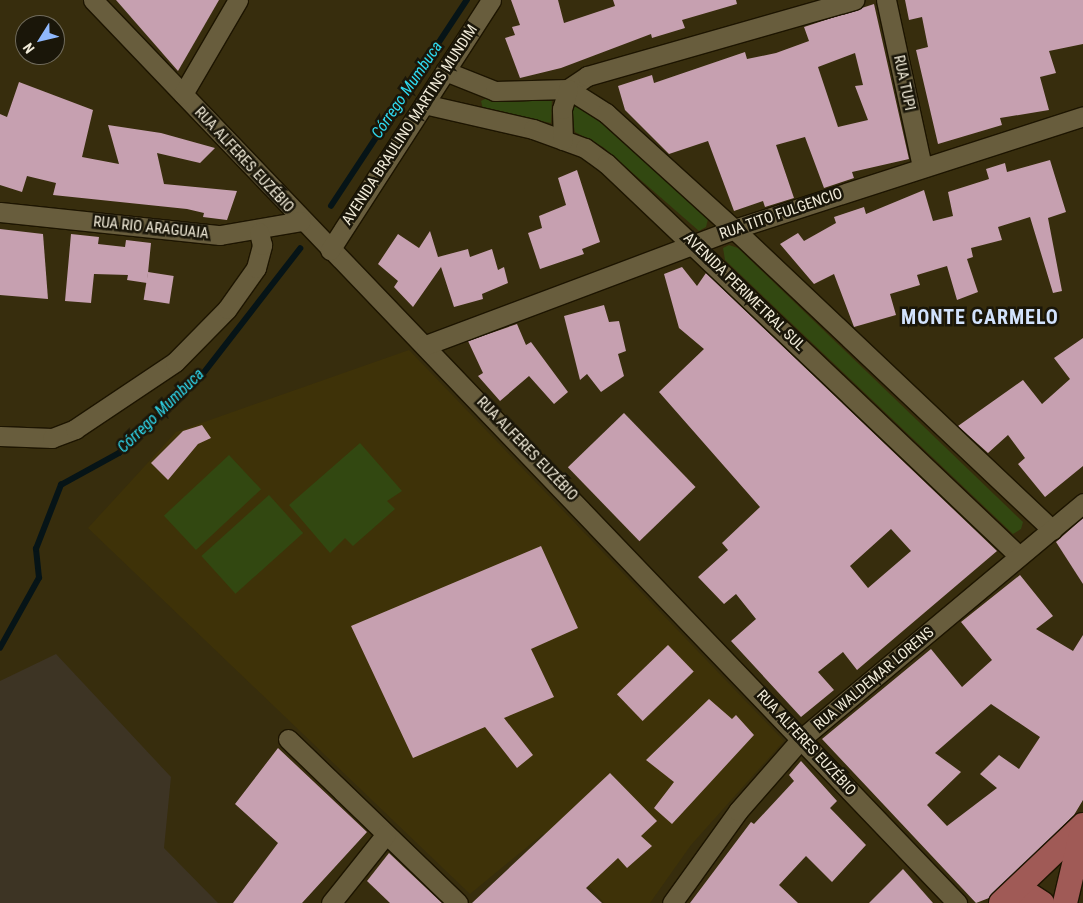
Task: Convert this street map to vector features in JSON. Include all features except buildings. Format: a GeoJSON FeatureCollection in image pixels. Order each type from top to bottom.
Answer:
{"type":"FeatureCollection","features":[{"type":"Feature","properties":{"kind":"main road"},"geometry":{"type":"LineString","coordinates":[[1007,898],[1083,826]]}},
{"type":"Feature","properties":{"kind":"main road"},"geometry":{"type":"LineString","coordinates":[[1064,903],[1083,826]]}},
{"type":"Feature","properties":{"kind":"main road"},"geometry":{"type":"LineString","coordinates":[[1007,898],[1028,894],[1042,903]]}},
{"type":"Feature","properties":{"kind":"street","name":"RUA ALFERES EUZÉBIO"},"geometry":{"type":"LineString","coordinates":[[93,0],[301,221],[426,345],[957,903]]}},
{"type":"Feature","properties":{"kind":"street"},"geometry":{"type":"LineString","coordinates":[[183,94],[238,0]]}},
{"type":"Feature","properties":{"kind":"street","name":"AVENIDA BRAULINO MARTINS MUNDIM"},"geometry":{"type":"LineString","coordinates":[[330,250],[491,0]]}},
{"type":"Feature","properties":{"kind":"street"},"geometry":{"type":"LineString","coordinates":[[445,71],[495,91],[568,89],[587,76],[854,0]]}},
{"type":"Feature","properties":{"kind":"street","name":"RUA TUPI"},"geometry":{"type":"LineString","coordinates":[[886,0],[922,166]]}},
{"type":"Feature","properties":{"kind":"street"},"geometry":{"type":"LineString","coordinates":[[563,140],[562,110],[568,89]]}},
{"type":"Feature","properties":{"kind":"street"},"geometry":{"type":"LineString","coordinates":[[568,89],[606,113],[734,229],[1052,530]]}},
{"type":"Feature","properties":{"kind":"street","name":"AVENIDA PERIMETRAL SUL"},"geometry":{"type":"LineString","coordinates":[[424,104],[563,140],[606,163],[696,246],[1019,556]]}},
{"type":"Feature","properties":{"kind":"street","name":"RUA TITO FULGENCIO"},"geometry":{"type":"LineString","coordinates":[[426,345],[696,246],[734,229],[922,166],[1083,116]]}},
{"type":"Feature","properties":{"kind":"street","name":"RUA RIO ARAGUAIA"},"geometry":{"type":"LineString","coordinates":[[0,212],[220,235],[259,232],[301,221]]}},
{"type":"Feature","properties":{"kind":"street"},"geometry":{"type":"LineString","coordinates":[[0,436],[52,438],[75,429],[175,362],[226,310],[256,268],[262,245],[259,232]]}},
{"type":"Feature","properties":{"kind":"street","name":"RUA WALDEMAR LORENS"},"geometry":{"type":"LineString","coordinates":[[672,903],[738,811],[802,739],[1083,503]]}},
{"type":"Feature","properties":{"kind":"street"},"geometry":{"type":"LineString","coordinates":[[288,739],[458,903]]}},
{"type":"Feature","properties":{"kind":"street"},"geometry":{"type":"LineString","coordinates":[[331,903],[386,834]]}},
{"type":"Feature","properties":{"kind":"shaded area"},"geometry":{"type":"Polygon","coordinates":[[[409,350],[784,741],[691,845],[650,903],[604,903],[543,834],[470,894],[88,528],[176,432],[409,350]]]}},
{"type":"Feature","properties":{"kind":"shaded area"},"geometry":{"type":"Polygon","coordinates":[[[56,654],[171,777],[164,848],[218,903],[0,903],[0,681],[56,654]]]}},
{"type":"Feature","properties":{"kind":"green space"},"geometry":{"type":"Polygon","coordinates":[[[487,98],[552,98],[551,123],[483,109],[481,101],[487,98]]]}},
{"type":"Feature","properties":{"kind":"green space"},"geometry":{"type":"Polygon","coordinates":[[[580,106],[628,142],[708,219],[706,227],[699,231],[603,147],[575,132],[570,107],[580,106]]]}},
{"type":"Feature","properties":{"kind":"green space"},"geometry":{"type":"Polygon","coordinates":[[[729,245],[738,248],[1023,522],[1021,529],[1013,534],[725,260],[723,248],[729,245]]]}},
{"type":"Feature","properties":{"kind":"green space"},"geometry":{"type":"Polygon","coordinates":[[[360,443],[402,491],[387,501],[395,509],[353,546],[345,538],[330,553],[289,505],[360,443]]]}},
{"type":"Feature","properties":{"kind":"green space"},"geometry":{"type":"Polygon","coordinates":[[[229,455],[261,489],[196,550],[164,516],[229,455]]]}},
{"type":"Feature","properties":{"kind":"green space"},"geometry":{"type":"Polygon","coordinates":[[[269,495],[303,533],[235,594],[201,556],[269,495]]]}},
{"type":"Feature","properties":{"kind":"waterway","name":"Córrego Mumbuca"},"geometry":{"type":"LineString","coordinates":[[331,206],[467,0]]}},
{"type":"Feature","properties":{"kind":"waterway","name":"Córrego Mumbuca"},"geometry":{"type":"LineString","coordinates":[[0,648],[39,578],[36,549],[61,485],[119,453],[199,379],[300,249]]}},
{"type":"Feature","properties":{"kind":"district","name":"MONTE CARMELO"},"geometry":{"type":"Point","coordinates":[980,317]}}]}
